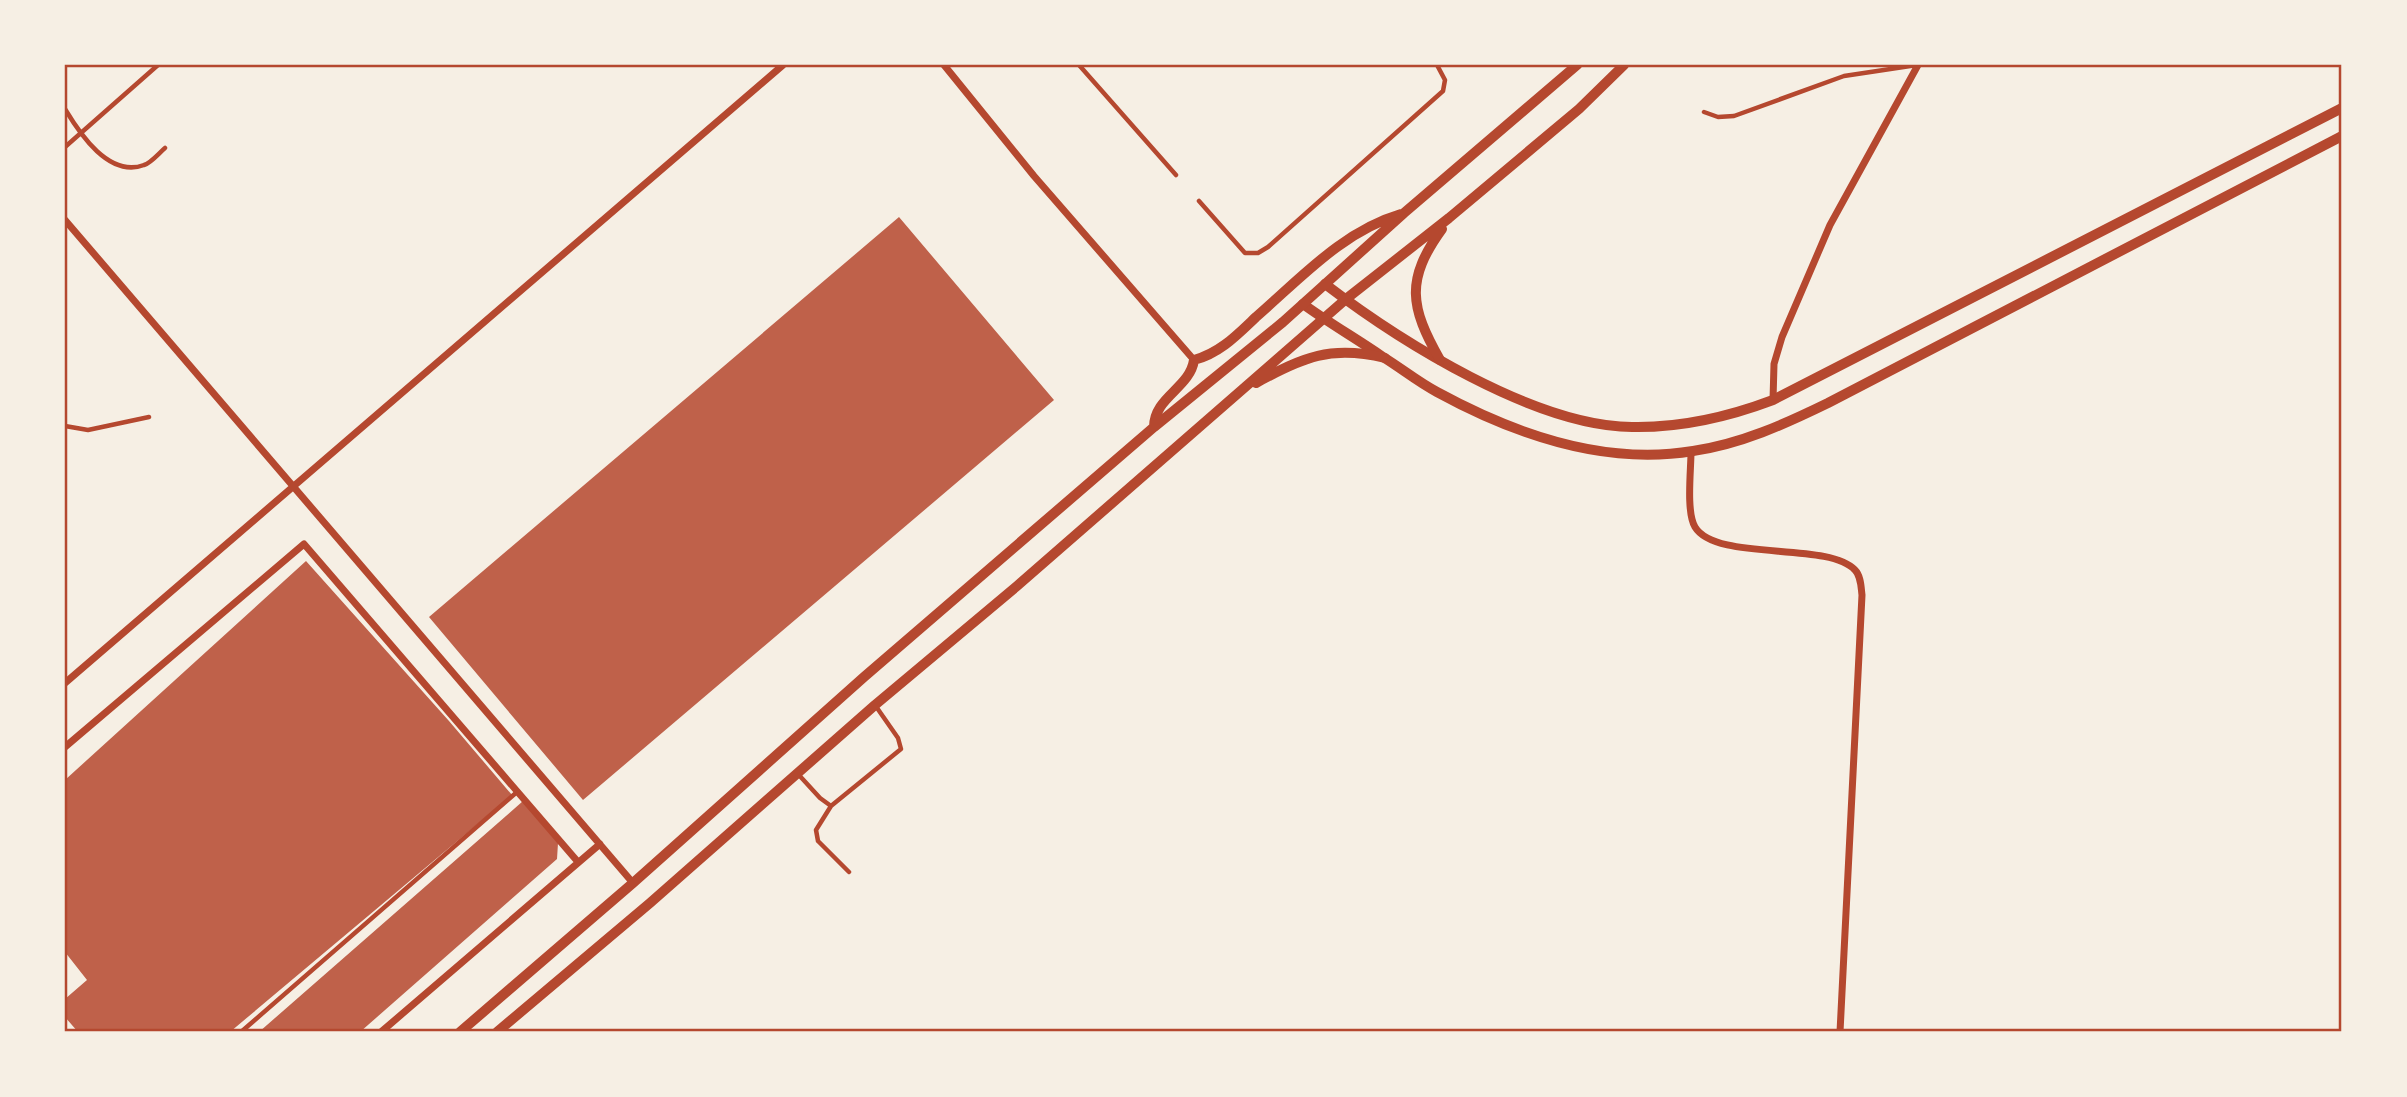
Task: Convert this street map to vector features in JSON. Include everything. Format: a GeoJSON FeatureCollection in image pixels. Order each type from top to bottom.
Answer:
{"type":"FeatureCollection","features":[{"type":"Feature","properties":{"kind":"main road"},"geometry":{"type":"LineString","coordinates":[[460,1032],[633,883],[874,668],[1154,427],[1303,304],[1404,213],[1577,65]]}},
{"type":"Feature","properties":{"kind":"main road"},"geometry":{"type":"LineString","coordinates":[[497,1032],[875,705],[1017,586],[1346,299],[1449,218],[1579,109],[1624,65]]}},
{"type":"Feature","properties":{"kind":"main road"},"geometry":{"type":"LineString","coordinates":[[1154,427],[1154,416],[1188,377],[1194,360],[1220,350],[1334,248],[1372,225],[1404,213]]}},
{"type":"Feature","properties":{"kind":"main road"},"geometry":{"type":"LineString","coordinates":[[1440,360],[1426,336],[1417,311],[1415,288],[1419,269],[1429,246],[1449,218]]}},
{"type":"Feature","properties":{"kind":"main road"},"geometry":{"type":"LineString","coordinates":[[1238,393],[1277,372],[1322,354],[1344,351],[1385,358]]}},
{"type":"Feature","properties":{"kind":"street"},"geometry":{"type":"LineString","coordinates":[[65,683],[783,65]]}},
{"type":"Feature","properties":{"kind":"street"},"geometry":{"type":"LineString","coordinates":[[944,65],[1034,176],[1194,360]]}},
{"type":"Feature","properties":{"kind":"street"},"geometry":{"type":"LineString","coordinates":[[1773,400],[1774,363],[1782,337],[1830,225],[1918,65]]}},
{"type":"Feature","properties":{"kind":"street"},"geometry":{"type":"LineString","coordinates":[[1325,284],[1440,360],[1500,391],[1542,407],[1584,421],[1630,427],[1675,425],[1719,418],[1773,400],[2342,108]]}},
{"type":"Feature","properties":{"kind":"street"},"geometry":{"type":"LineString","coordinates":[[1303,304],[1434,391],[1511,428],[1583,447],[1641,455],[1691,452],[1781,426],[2342,136]]}},
{"type":"Feature","properties":{"kind":"street"},"geometry":{"type":"LineString","coordinates":[[65,220],[633,883]]}},
{"type":"Feature","properties":{"kind":"street"},"geometry":{"type":"LineString","coordinates":[[1691,452],[1691,505],[1695,526],[1706,538],[1750,549],[1811,555],[1843,562],[1856,570],[1861,583],[1857,731],[1840,1032]]}},
{"type":"Feature","properties":{"kind":"street"},"geometry":{"type":"LineString","coordinates":[[65,747],[304,544],[578,862]]}},
{"type":"Feature","properties":{"kind":"street"},"geometry":{"type":"LineString","coordinates":[[381,1032],[600,844]]}},
{"type":"Feature","properties":{"kind":"lane"},"geometry":{"type":"LineString","coordinates":[[65,147],[158,65]]}},
{"type":"Feature","properties":{"kind":"lane"},"geometry":{"type":"LineString","coordinates":[[1079,65],[1176,175]]}},
{"type":"Feature","properties":{"kind":"lane"},"geometry":{"type":"LineString","coordinates":[[1199,201],[1245,253],[1258,253],[1443,91],[1445,80],[1437,65]]}},
{"type":"Feature","properties":{"kind":"lane"},"geometry":{"type":"LineString","coordinates":[[1704,112],[1718,117],[1734,116],[1844,76],[1918,65]]}},
{"type":"Feature","properties":{"kind":"lane"},"geometry":{"type":"LineString","coordinates":[[65,109],[80,134],[112,163],[130,167],[145,165],[165,148]]}},
{"type":"Feature","properties":{"kind":"lane"},"geometry":{"type":"LineString","coordinates":[[65,426],[88,430],[149,416]]}},
{"type":"Feature","properties":{"kind":"lane"},"geometry":{"type":"LineString","coordinates":[[849,872],[818,841],[816,830],[831,806],[901,749],[898,738],[875,705]]}},
{"type":"Feature","properties":{"kind":"lane"},"geometry":{"type":"LineString","coordinates":[[798,774],[831,806]]}},
{"type":"Feature","properties":{"kind":"lane"},"geometry":{"type":"LineString","coordinates":[[240,1032],[517,792]]}},
{"type":"Feature","properties":{"kind":"building"},"geometry":{"type":"Polygon","coordinates":[[[899,217],[1054,400],[583,800],[429,617],[899,217]]]}},
{"type":"Feature","properties":{"kind":"building"},"geometry":{"type":"Polygon","coordinates":[[[306,561],[512,795],[230,1032],[78,1032],[65,1017],[65,999],[87,980],[65,952],[65,780],[306,561]]]}},
{"type":"Feature","properties":{"kind":"building"},"geometry":{"type":"Polygon","coordinates":[[[523,801],[558,843],[557,859],[360,1032],[259,1032],[523,801]]]}}]}
